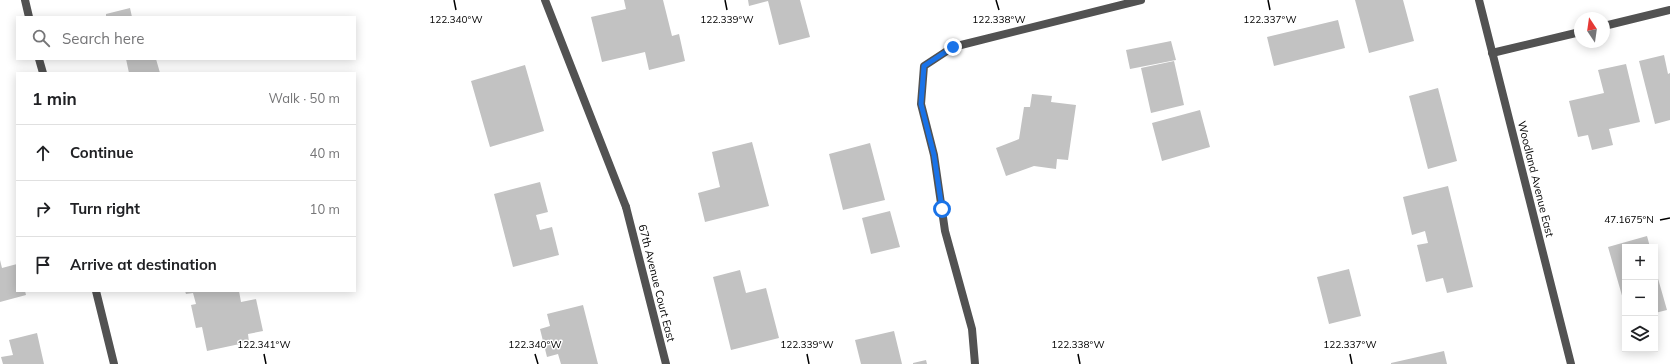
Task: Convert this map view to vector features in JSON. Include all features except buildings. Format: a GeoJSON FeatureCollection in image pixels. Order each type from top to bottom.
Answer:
{"type":"FeatureCollection","features":[{"type":"Feature","properties":{"kind":"street"},"geometry":{"type":"LineString","coordinates":[[25,0],[29,16]]}},
{"type":"Feature","properties":{"kind":"street","name":"67th Avenue Court East"},"geometry":{"type":"LineString","coordinates":[[544,0],[626,207],[666,364]]}},
{"type":"Feature","properties":{"kind":"street"},"geometry":{"type":"LineString","coordinates":[[975,364],[972,329],[945,231],[934,155],[921,104],[924,66],[953,47],[1141,0]]}},
{"type":"Feature","properties":{"kind":"street","name":"Woodland Avenue East"},"geometry":{"type":"LineString","coordinates":[[1479,0],[1571,364]]}},
{"type":"Feature","properties":{"kind":"street"},"geometry":{"type":"LineString","coordinates":[[1610,25],[1670,10]]}},
{"type":"Feature","properties":{"kind":"street"},"geometry":{"type":"LineString","coordinates":[[1492,53],[1574,33]]}},
{"type":"Feature","properties":{"kind":"street"},"geometry":{"type":"LineString","coordinates":[[39,60],[43,72]]}},
{"type":"Feature","properties":{"kind":"street"},"geometry":{"type":"LineString","coordinates":[[96,292],[114,364]]}},
{"type":"Feature","properties":{"kind":"route"},"geometry":{"type":"LineString","coordinates":[[942,209],[934,155],[921,104],[924,66],[953,47]]}}]}
